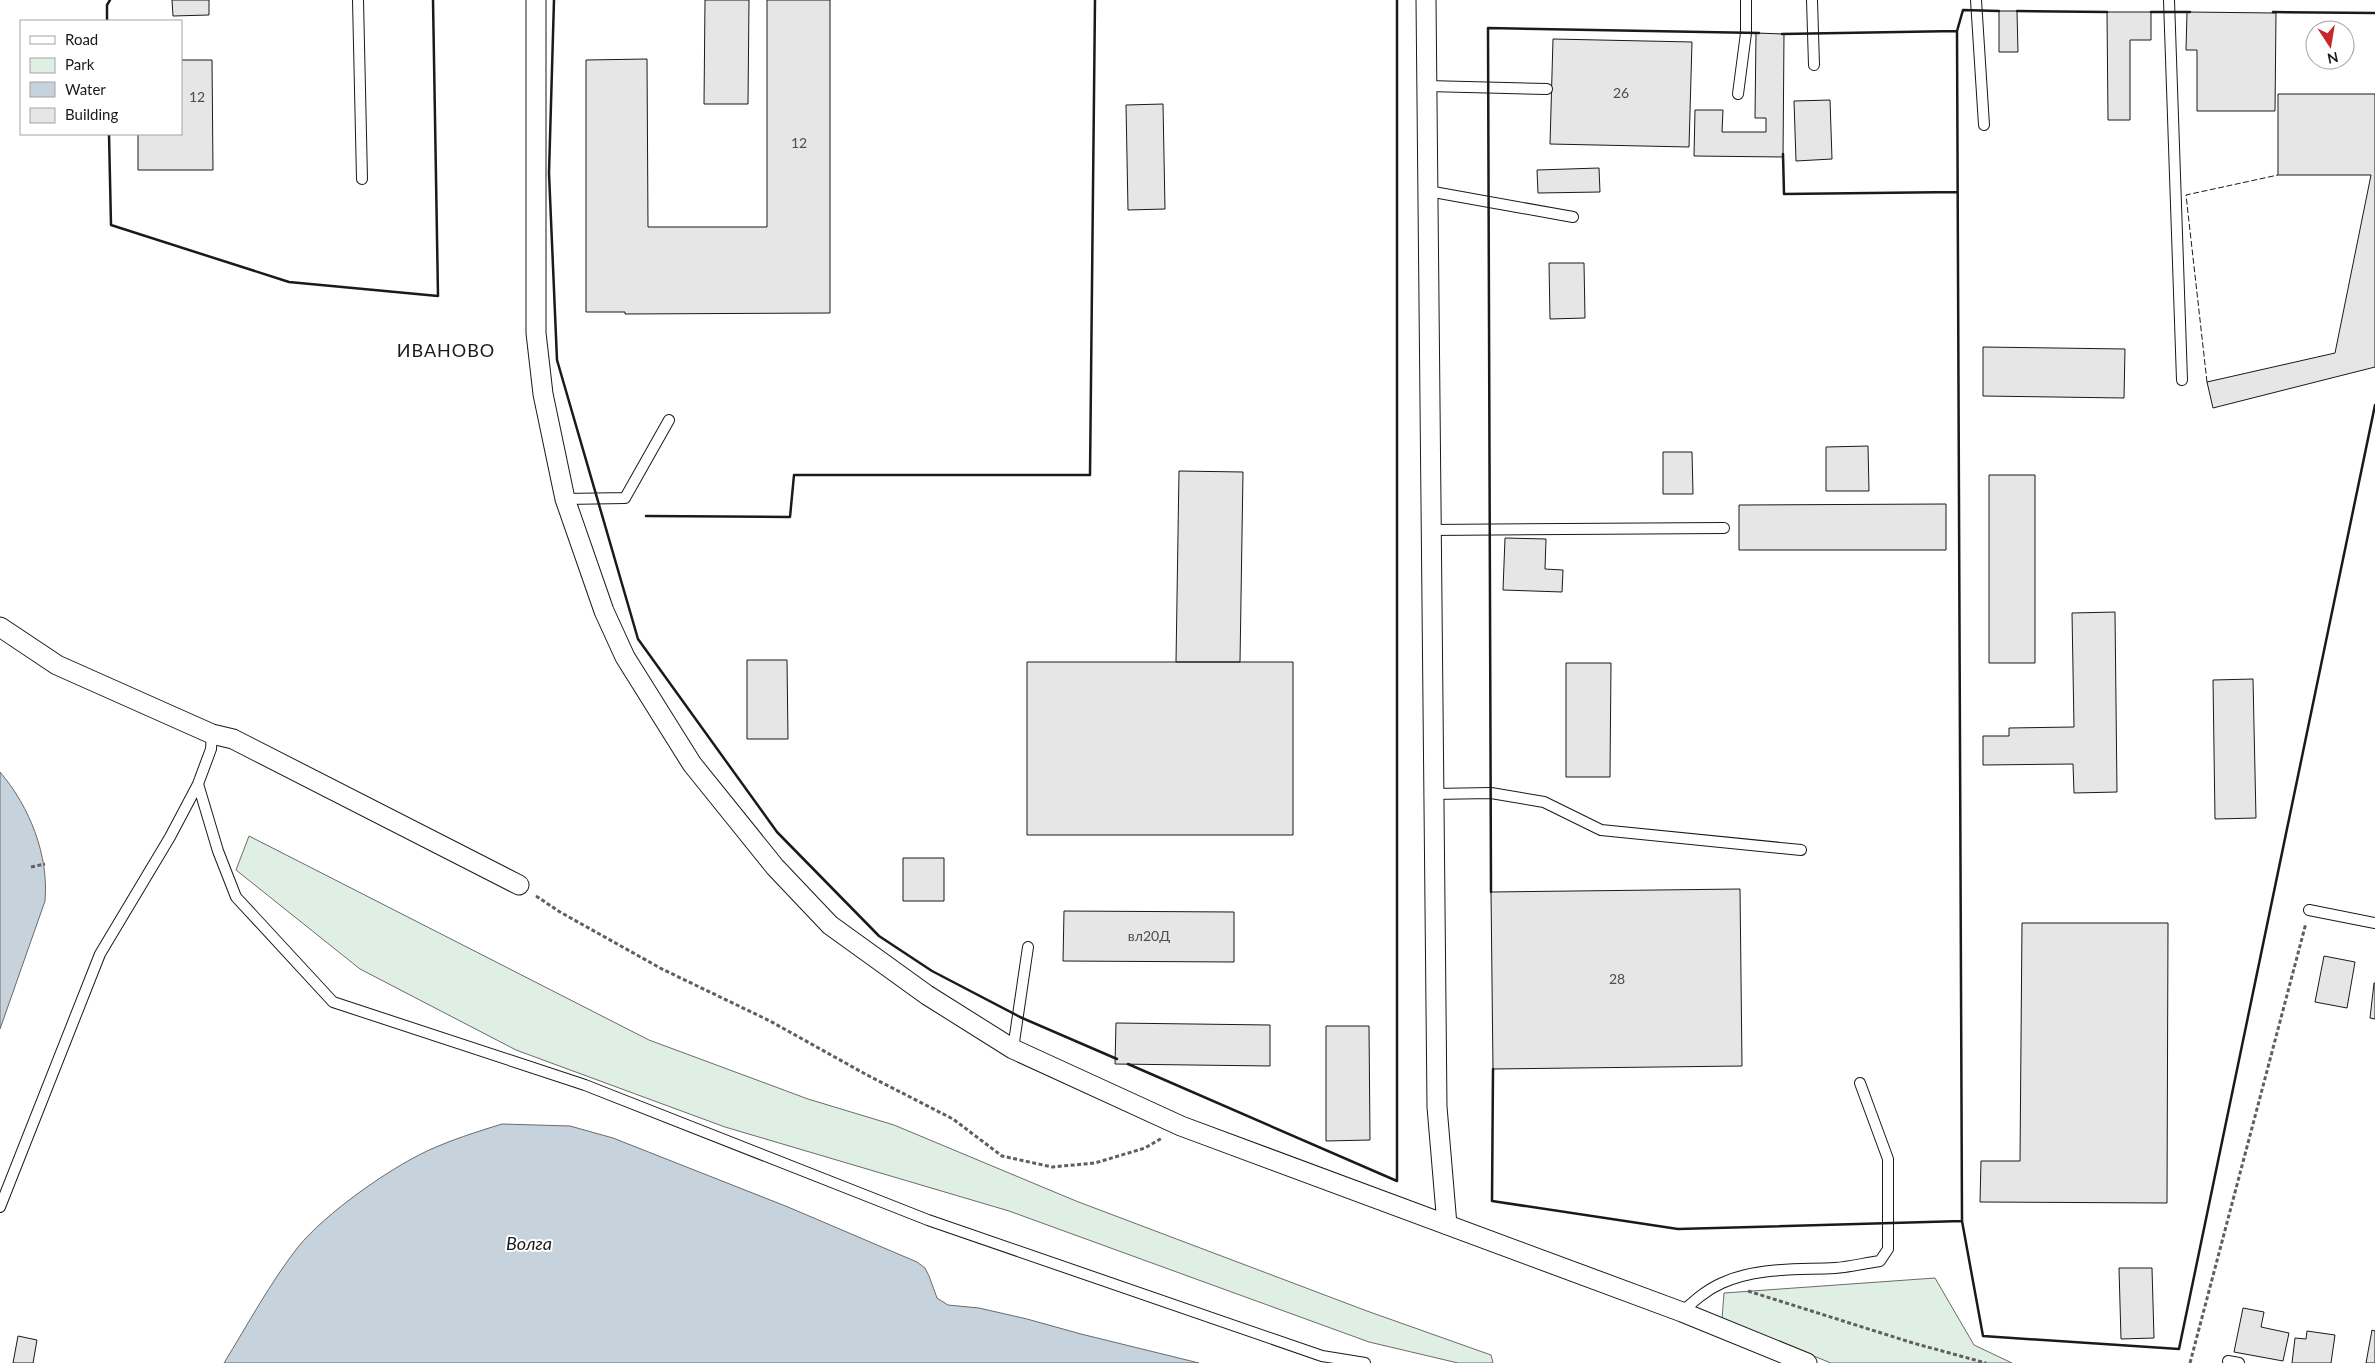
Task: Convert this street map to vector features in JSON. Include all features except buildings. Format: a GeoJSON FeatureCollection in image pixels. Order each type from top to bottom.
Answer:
{"type":"FeatureCollection","features":[{"type":"Feature","properties":{"kind":"street"},"geometry":{"type":"LineString","coordinates":[[536,0],[536,333],[543,394],[566,499],[604,612],[625,657],[692,764],[775,867],[830,925],[927,996],[1013,1049],[1180,1126],[1682,1312],[1806,1363]]}},
{"type":"Feature","properties":{"kind":"street"},"geometry":{"type":"LineString","coordinates":[[1426,0],[1432,794],[1437,1107],[1447,1225]]}},
{"type":"Feature","properties":{"kind":"street"},"geometry":{"type":"LineString","coordinates":[[0,627],[57,665],[212,734],[233,738],[518,885]]}},
{"type":"Feature","properties":{"kind":"lane"},"geometry":{"type":"LineString","coordinates":[[358,0],[362,179]]}},
{"type":"Feature","properties":{"kind":"lane"},"geometry":{"type":"LineString","coordinates":[[1738,94],[1746,33],[1746,0]]}},
{"type":"Feature","properties":{"kind":"lane"},"geometry":{"type":"LineString","coordinates":[[1812,0],[1814,65]]}},
{"type":"Feature","properties":{"kind":"lane"},"geometry":{"type":"LineString","coordinates":[[1976,0],[1984,125]]}},
{"type":"Feature","properties":{"kind":"lane"},"geometry":{"type":"LineString","coordinates":[[2169,0],[2182,380]]}},
{"type":"Feature","properties":{"kind":"lane"},"geometry":{"type":"LineString","coordinates":[[1427,86],[1547,89]]}},
{"type":"Feature","properties":{"kind":"lane"},"geometry":{"type":"LineString","coordinates":[[1428,191],[1573,217]]}},
{"type":"Feature","properties":{"kind":"lane"},"geometry":{"type":"LineString","coordinates":[[566,499],[625,498],[669,420]]}},
{"type":"Feature","properties":{"kind":"lane"},"geometry":{"type":"LineString","coordinates":[[1430,530],[1724,528]]}},
{"type":"Feature","properties":{"kind":"lane"},"geometry":{"type":"LineString","coordinates":[[0,1207],[100,954],[170,837],[198,784],[211,749],[212,734]]}},
{"type":"Feature","properties":{"kind":"lane"},"geometry":{"type":"LineString","coordinates":[[198,784],[218,851],[236,897],[333,1002],[585,1085],[928,1220],[1322,1356],[1365,1363]]}},
{"type":"Feature","properties":{"kind":"lane"},"geometry":{"type":"LineString","coordinates":[[1432,794],[1491,792],[1544,802],[1601,830],[1801,850]]}},
{"type":"Feature","properties":{"kind":"lane"},"geometry":{"type":"LineString","coordinates":[[2309,910],[2375,922]]}},
{"type":"Feature","properties":{"kind":"lane"},"geometry":{"type":"LineString","coordinates":[[1013,1049],[1028,947]]}},
{"type":"Feature","properties":{"kind":"lane"},"geometry":{"type":"LineString","coordinates":[[1682,1312],[1701,1294],[1722,1283],[1759,1273],[1784,1269],[1837,1268],[1880,1260],[1888,1249],[1888,1159],[1860,1083]]}},
{"type":"Feature","properties":{"kind":"path"},"geometry":{"type":"LineString","coordinates":[[31,867],[45,864]]}},
{"type":"Feature","properties":{"kind":"path"},"geometry":{"type":"LineString","coordinates":[[518,885],[560,912],[662,969],[770,1021],[867,1075],[953,1119],[1002,1156],[1052,1167],[1094,1163],[1145,1148],[1180,1126]]}},
{"type":"Feature","properties":{"kind":"path"},"geometry":{"type":"LineString","coordinates":[[2190,1363],[2309,910]]}},
{"type":"Feature","properties":{"kind":"path"},"geometry":{"type":"LineString","coordinates":[[1722,1283],[1913,1343],[1986,1363]]}},
{"type":"Feature","properties":{"kind":"green space"},"geometry":{"type":"Polygon","coordinates":[[[249,836],[649,1040],[808,1099],[894,1125],[1076,1201],[1367,1311],[1491,1355],[1493,1363],[1458,1363],[1369,1342],[1009,1211],[725,1127],[516,1050],[360,969],[236,870],[249,836]]]}},
{"type":"Feature","properties":{"kind":"green space"},"geometry":{"type":"Polygon","coordinates":[[[1935,1278],[1974,1345],[2012,1363],[1831,1363],[1722,1319],[1724,1293],[1935,1278]]]}},
{"type":"Feature","properties":{"kind":"water"},"geometry":{"type":"Polygon","coordinates":[[[0,772],[20,801],[35,833],[44,867],[45,901],[0,1029],[0,772]]]}},
{"type":"Feature","properties":{"kind":"water","name":"Волга"},"geometry":{"type":"Polygon","coordinates":[[[502,1124],[570,1126],[613,1138],[788,1207],[917,1262],[925,1268],[937,1298],[948,1305],[979,1308],[1027,1319],[1199,1363],[224,1363],[288,1261],[298,1247],[324,1220],[358,1193],[411,1159],[445,1143],[502,1124]]]}},
{"type":"Feature","properties":{"kind":"fence"},"geometry":{"type":"LineString","coordinates":[[2207,382],[2186,195],[2278,175]]}},
{"type":"Feature","properties":{"kind":"wall"},"geometry":{"type":"LineString","coordinates":[[107,20],[107,5],[110,0]]}},
{"type":"Feature","properties":{"kind":"wall"},"geometry":{"type":"LineString","coordinates":[[109,135],[111,225],[289,282],[438,296],[433,0]]}},
{"type":"Feature","properties":{"kind":"wall"},"geometry":{"type":"LineString","coordinates":[[554,0],[549,173],[557,360],[638,639],[777,832],[879,936],[932,971],[1020,1017],[1117,1059]]}},
{"type":"Feature","properties":{"kind":"wall"},"geometry":{"type":"LineString","coordinates":[[646,516],[790,517],[794,475],[1090,475],[1095,0]]}},
{"type":"Feature","properties":{"kind":"wall"},"geometry":{"type":"LineString","coordinates":[[1128,1064],[1397,1181],[1397,0]]}},
{"type":"Feature","properties":{"kind":"wall"},"geometry":{"type":"LineString","coordinates":[[1999,11],[1963,10],[1957,31],[1962,1221],[1983,1336],[2179,1349],[2375,405]]}},
{"type":"Feature","properties":{"kind":"wall"},"geometry":{"type":"LineString","coordinates":[[2017,11],[2107,12]]}},
{"type":"Feature","properties":{"kind":"wall"},"geometry":{"type":"LineString","coordinates":[[2151,12],[2190,12]]}},
{"type":"Feature","properties":{"kind":"wall"},"geometry":{"type":"LineString","coordinates":[[2273,12],[2375,13]]}},
{"type":"Feature","properties":{"kind":"wall"},"geometry":{"type":"LineString","coordinates":[[1491,892],[1488,28],[1759,33]]}},
{"type":"Feature","properties":{"kind":"wall"},"geometry":{"type":"LineString","coordinates":[[1782,34],[1957,31]]}},
{"type":"Feature","properties":{"kind":"wall"},"geometry":{"type":"LineString","coordinates":[[1783,154],[1784,194],[1957,192]]}},
{"type":"Feature","properties":{"kind":"wall"},"geometry":{"type":"LineString","coordinates":[[1493,1069],[1492,1201],[1678,1229],[1962,1221]]}},
{"type":"Feature","properties":{"kind":"district","name":"ИВАНОВО"},"geometry":{"type":"Point","coordinates":[446,351]}}]}
